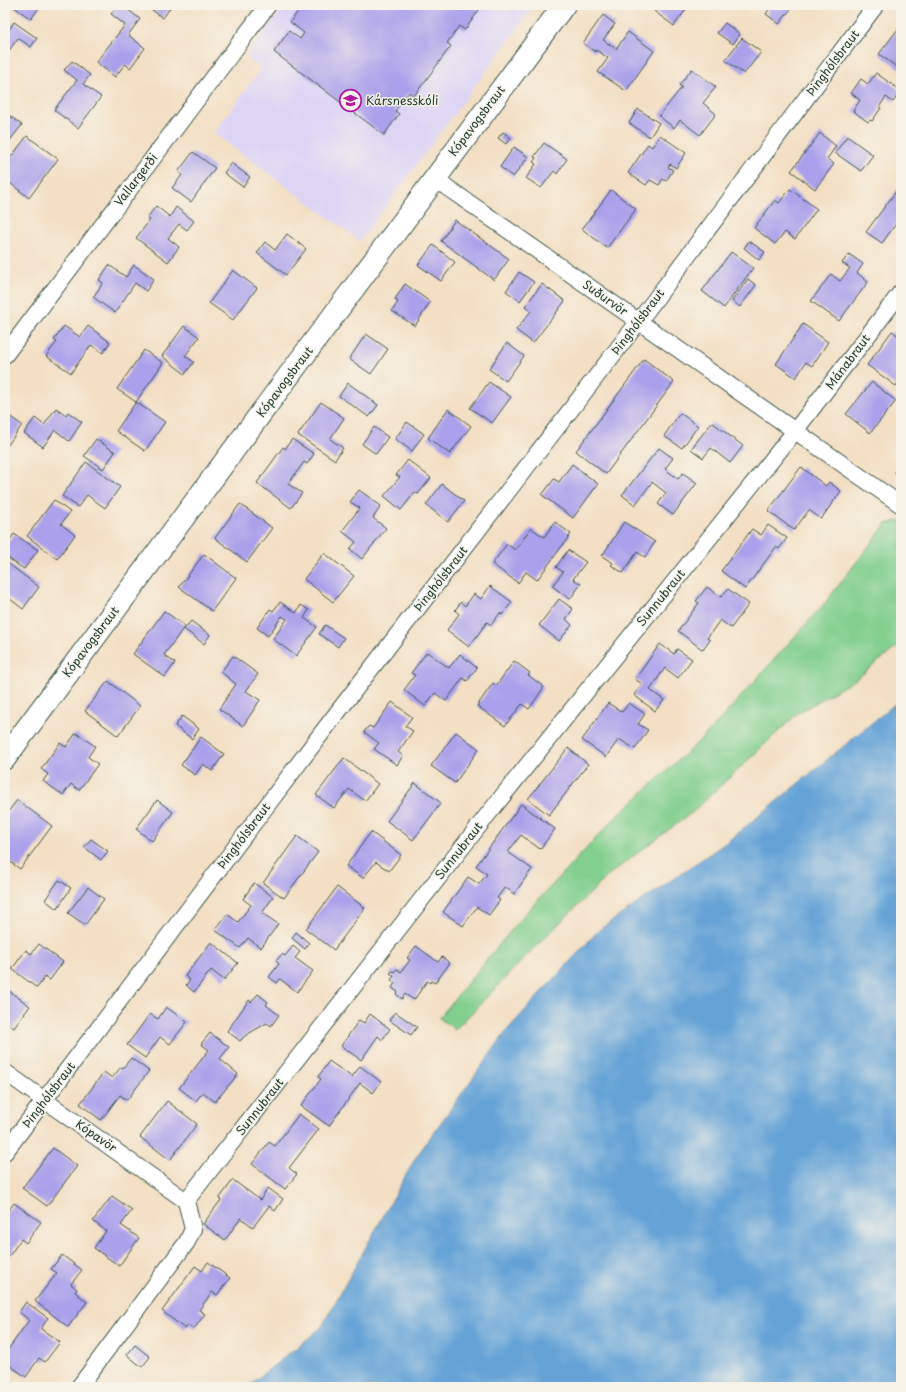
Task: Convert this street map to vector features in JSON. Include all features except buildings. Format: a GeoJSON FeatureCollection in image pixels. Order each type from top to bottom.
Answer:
{"type":"FeatureCollection","features":[{"type":"Feature","properties":{"kind":"street","name":"Vallargerði"},"geometry":{"type":"LineString","coordinates":[[5,355],[268,5]]}},
{"type":"Feature","properties":{"kind":"street","name":"Kópavogsbraut"},"geometry":{"type":"LineString","coordinates":[[5,758],[564,5]]}},
{"type":"Feature","properties":{"kind":"street","name":"Þinghólsbraut"},"geometry":{"type":"LineString","coordinates":[[5,1152],[327,726],[639,321],[876,5]]}},
{"type":"Feature","properties":{"kind":"street","name":"Suðurvör"},"geometry":{"type":"LineString","coordinates":[[435,178],[795,431]]}},
{"type":"Feature","properties":{"kind":"street","name":"Mánabraut"},"geometry":{"type":"LineString","coordinates":[[795,431],[901,292]]}},
{"type":"Feature","properties":{"kind":"street"},"geometry":{"type":"LineString","coordinates":[[795,431],[901,505]]}},
{"type":"Feature","properties":{"kind":"street","name":"Sunnubraut"},"geometry":{"type":"LineString","coordinates":[[186,1201],[489,813],[795,431]]}},
{"type":"Feature","properties":{"kind":"street","name":"Kópavör"},"geometry":{"type":"LineString","coordinates":[[5,1072],[186,1201]]}},
{"type":"Feature","properties":{"kind":"street"},"geometry":{"type":"LineString","coordinates":[[79,1387],[187,1242],[193,1229],[186,1201]]}},
{"type":"Feature","properties":{"kind":"shaded area","name":"Kársnesskóli"},"geometry":{"type":"Polygon","coordinates":[[[284,5],[535,5],[360,241],[214,133],[261,69],[246,57],[284,5]]]}},
{"type":"Feature","properties":{"kind":"green space"},"geometry":{"type":"Polygon","coordinates":[[[901,520],[901,644],[856,679],[798,713],[694,811],[611,873],[533,949],[455,1030],[439,1018],[522,917],[615,818],[709,732],[824,604],[886,524],[901,520]]]}},
{"type":"Feature","properties":{"kind":"water"},"geometry":{"type":"Polygon","coordinates":[[[901,699],[901,1387],[247,1387],[321,1328],[416,1157],[509,1028],[599,930],[727,842],[901,699]]]}},
{"type":"Feature","properties":{"kind":"place","name":"Kársnesskóli"},"geometry":{"type":"Point","coordinates":[351,101]}}]}
